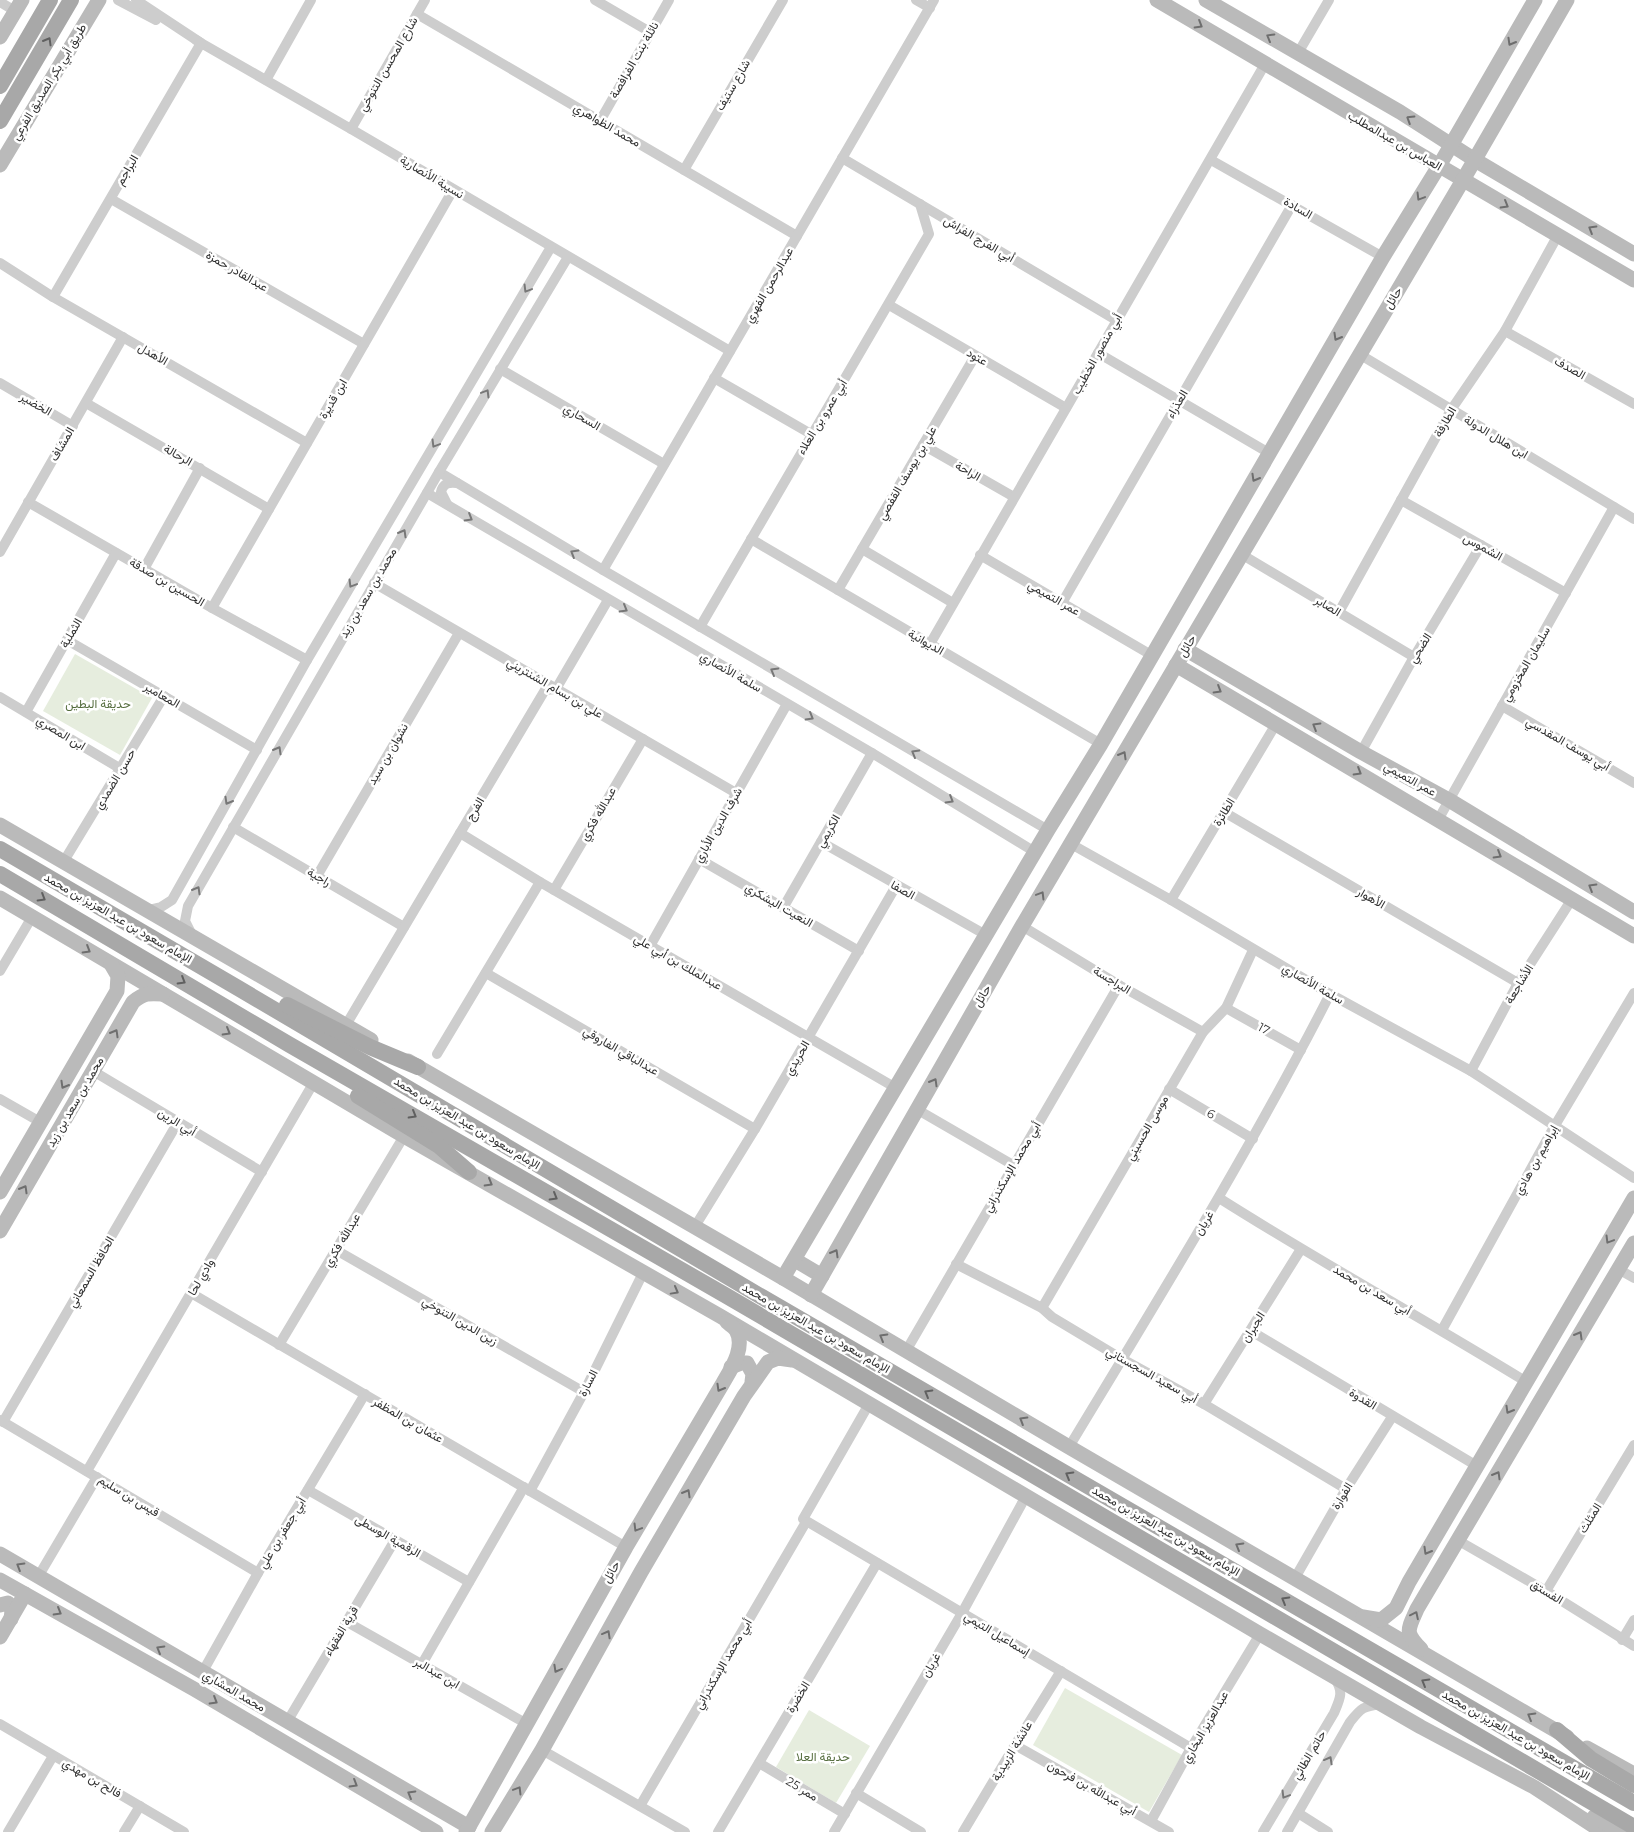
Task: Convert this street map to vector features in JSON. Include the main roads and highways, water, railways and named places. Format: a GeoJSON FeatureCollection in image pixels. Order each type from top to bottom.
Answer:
{"type":"FeatureCollection","features":[{"type":"Feature","properties":{"kind":"main road"},"geometry":{"type":"LineString","coordinates":[[3,76],[19,53],[50,0]]}},
{"type":"Feature","properties":{"kind":"main road"},"geometry":{"type":"LineString","coordinates":[[0,121],[71,0]]}},
{"type":"Feature","properties":{"kind":"main road","name":"الإمام سعود بن عبد العزيز بن محمد"},"geometry":{"type":"LineString","coordinates":[[0,850],[1634,1803]]}},
{"type":"Feature","properties":{"kind":"main road","name":"الإمام سعود بن عبد العزيز بن محمد"},"geometry":{"type":"LineString","coordinates":[[0,874],[1634,1827]]}},
{"type":"Feature","properties":{"kind":"main road"},"geometry":{"type":"LineString","coordinates":[[238,988],[292,1007],[370,1047],[418,1067]]}},
{"type":"Feature","properties":{"kind":"main road"},"geometry":{"type":"LineString","coordinates":[[290,1044],[342,1086],[439,1146],[469,1172]]}},
{"type":"Feature","properties":{"kind":"main road"},"geometry":{"type":"LineString","coordinates":[[1557,1730],[1591,1759],[1634,1785]]}},
{"type":"Feature","properties":{"kind":"park label","name":"حديقة البطين"},"geometry":{"type":"Point","coordinates":[98,704]}},
{"type":"Feature","properties":{"kind":"park label","name":"حديقة العلا"},"geometry":{"type":"Point","coordinates":[823,1757]}}]}
